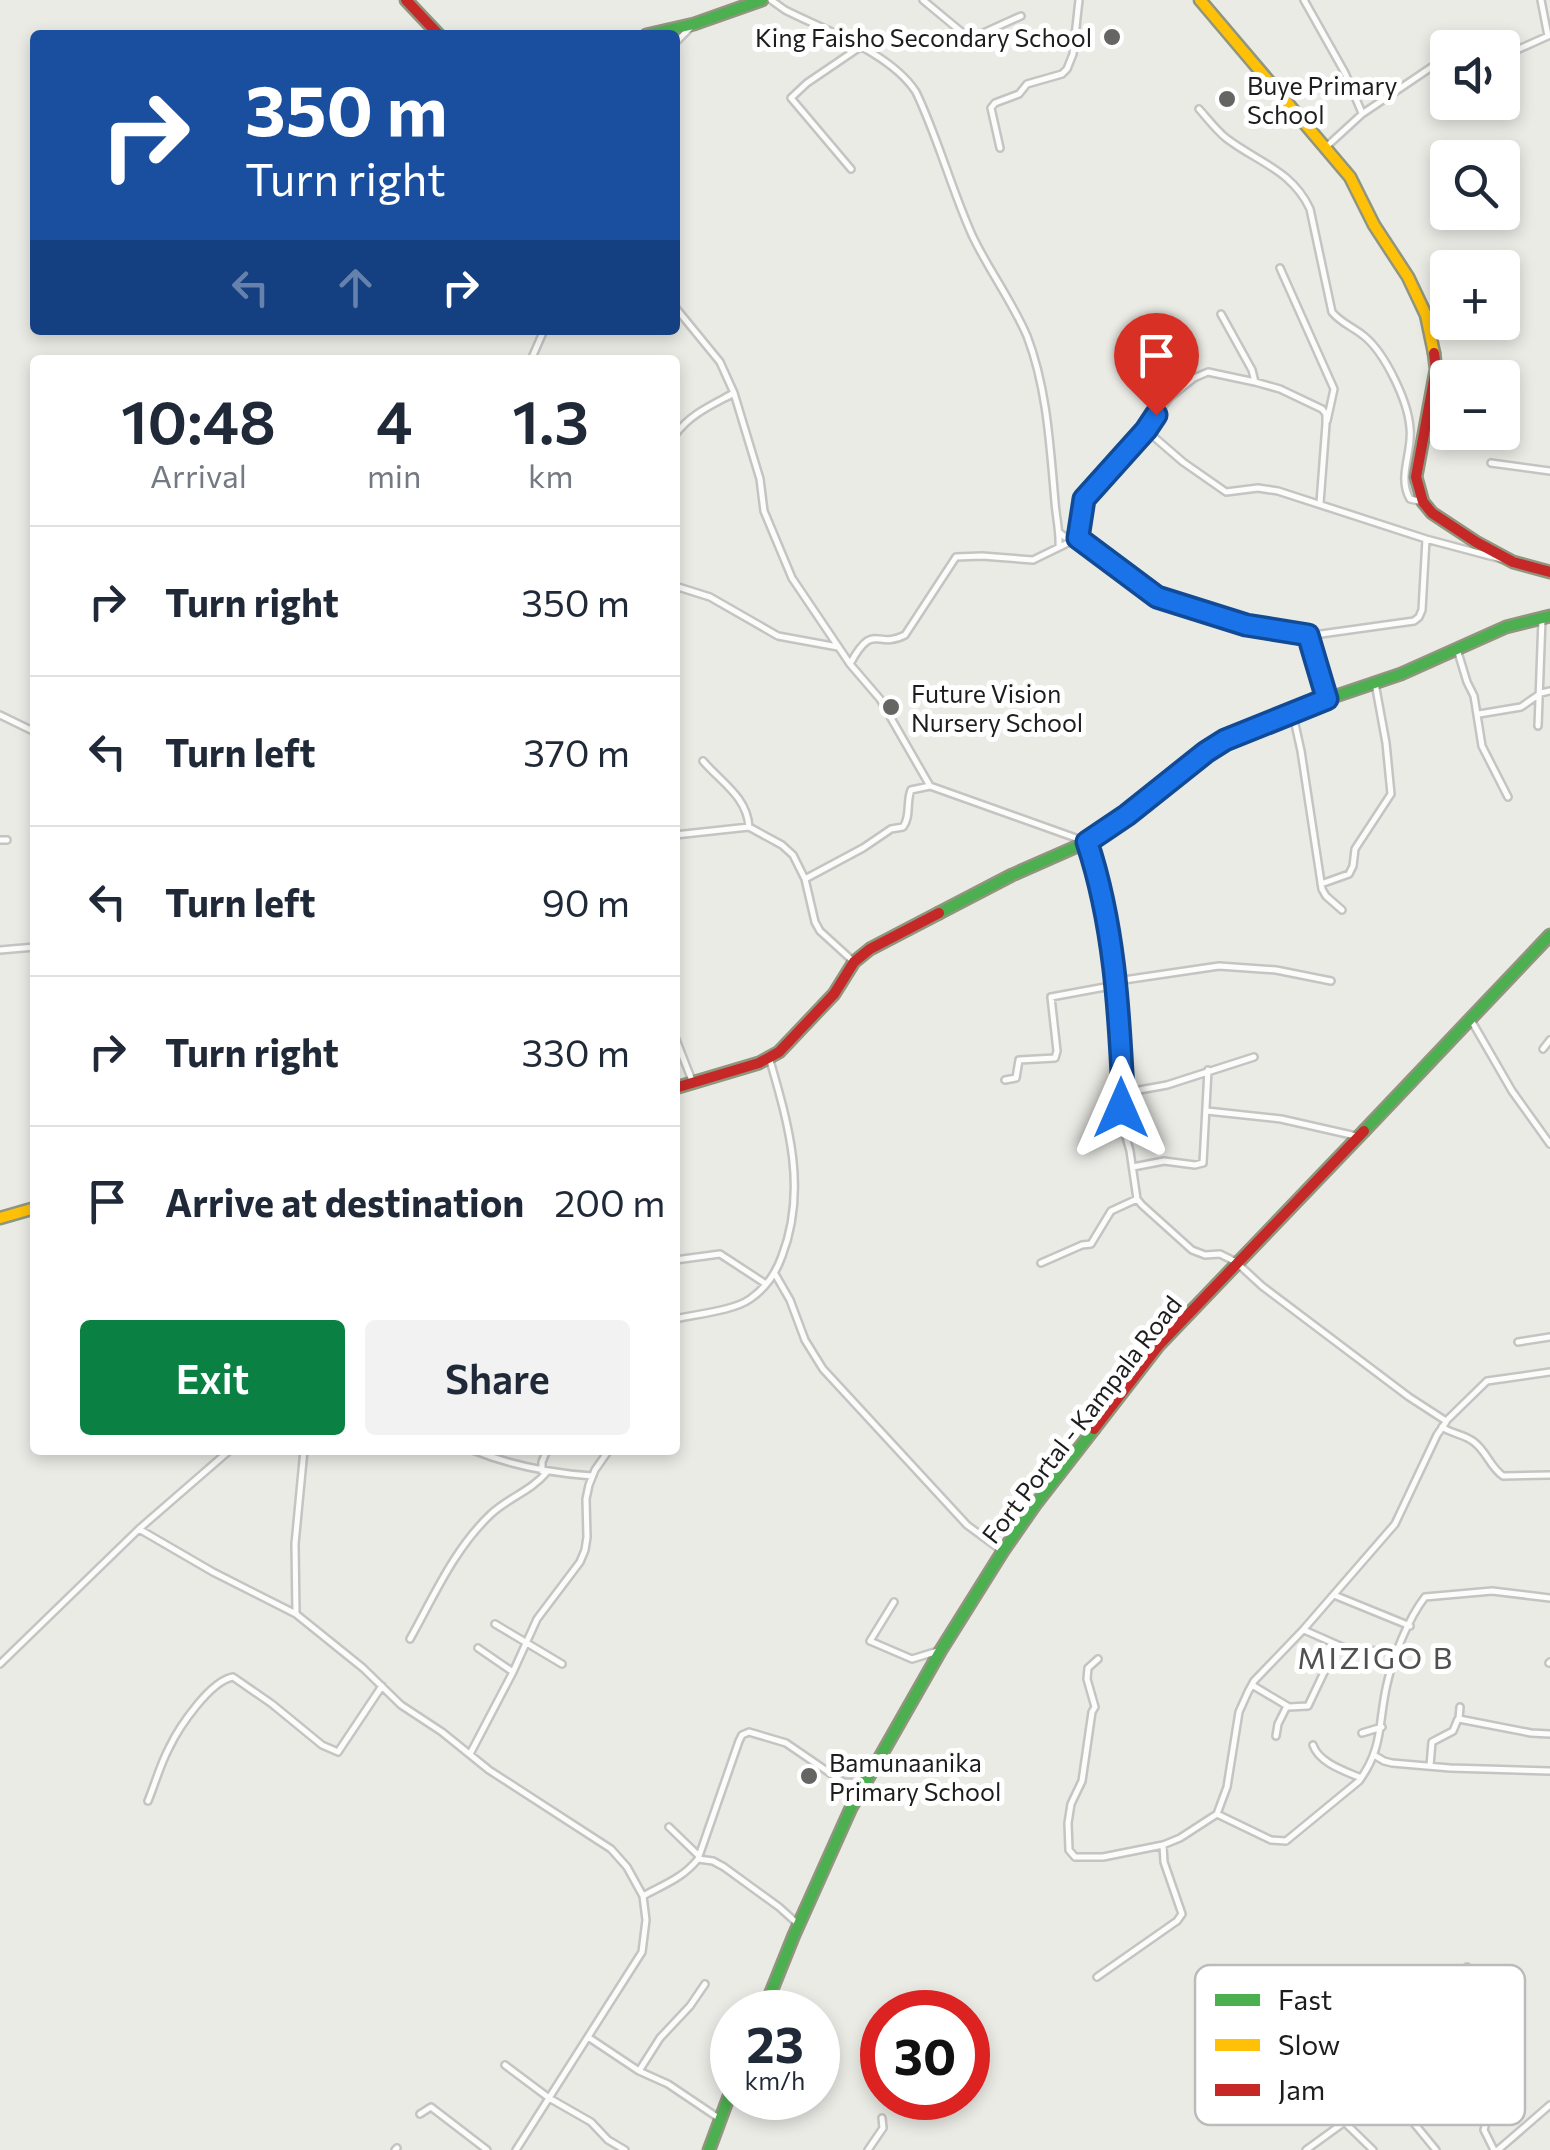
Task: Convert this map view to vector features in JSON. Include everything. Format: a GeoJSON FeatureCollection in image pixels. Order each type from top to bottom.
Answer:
{"type":"FeatureCollection","features":[{"type":"Feature","properties":{"kind":"main road"},"geometry":{"type":"LineString","coordinates":[[406,0],[434,30]]}},
{"type":"Feature","properties":{"kind":"main road"},"geometry":{"type":"LineString","coordinates":[[668,30],[762,0]]}},
{"type":"Feature","properties":{"kind":"main road"},"geometry":{"type":"LineString","coordinates":[[1200,0],[1350,176],[1426,315],[1436,369],[1416,477],[1423,502],[1450,526],[1513,562],[1550,572]]}},
{"type":"Feature","properties":{"kind":"main road"},"geometry":{"type":"LineString","coordinates":[[680,1087],[759,1063],[779,1052],[834,994],[854,962],[886,940],[1012,875],[1087,842],[1225,740],[1506,627],[1546,618]]}},
{"type":"Feature","properties":{"kind":"main road","name":"Fort Portal - Kampala Road"},"geometry":{"type":"LineString","coordinates":[[772,1990],[865,1783],[1002,1551],[1082,1442],[1159,1345],[1550,935]]}},
{"type":"Feature","properties":{"kind":"main road"},"geometry":{"type":"LineString","coordinates":[[0,1218],[30,1209]]}},
{"type":"Feature","properties":{"kind":"main road"},"geometry":{"type":"LineString","coordinates":[[709,2150],[720,2120]]}},
{"type":"Feature","properties":{"kind":"street"},"geometry":{"type":"LineString","coordinates":[[772,0],[784,10],[885,61],[916,92],[974,240],[1026,334],[1042,391],[1059,548]]}},
{"type":"Feature","properties":{"kind":"street"},"geometry":{"type":"LineString","coordinates":[[923,0],[970,40],[1021,16]]}},
{"type":"Feature","properties":{"kind":"street"},"geometry":{"type":"LineString","coordinates":[[1000,148],[991,108],[1019,94],[1027,84],[1067,70],[1073,54],[1079,0]]}},
{"type":"Feature","properties":{"kind":"street"},"geometry":{"type":"LineString","coordinates":[[1304,0],[1362,114]]}},
{"type":"Feature","properties":{"kind":"street"},"geometry":{"type":"LineString","coordinates":[[1520,50],[1549,38],[1541,0]]}},
{"type":"Feature","properties":{"kind":"street"},"geometry":{"type":"LineString","coordinates":[[680,38],[694,24]]}},
{"type":"Feature","properties":{"kind":"street"},"geometry":{"type":"LineString","coordinates":[[850,169],[791,98],[860,47]]}},
{"type":"Feature","properties":{"kind":"street"},"geometry":{"type":"LineString","coordinates":[[1326,147],[1362,114],[1430,68]]}},
{"type":"Feature","properties":{"kind":"street"},"geometry":{"type":"LineString","coordinates":[[1200,109],[1229,140],[1267,162],[1304,197],[1310,209],[1328,304],[1340,321],[1369,341],[1397,386],[1410,428],[1406,491],[1410,498],[1423,502]]}},
{"type":"Feature","properties":{"kind":"street"},"geometry":{"type":"LineString","coordinates":[[1280,268],[1334,389],[1326,424]]}},
{"type":"Feature","properties":{"kind":"street"},"geometry":{"type":"LineString","coordinates":[[680,313],[720,362],[734,393],[760,480],[764,511],[792,578],[850,664],[880,698],[930,786]]}},
{"type":"Feature","properties":{"kind":"street"},"geometry":{"type":"LineString","coordinates":[[1220,314],[1255,382]]}},
{"type":"Feature","properties":{"kind":"street"},"geometry":{"type":"LineString","coordinates":[[1078,538],[1084,499],[1170,397],[1202,374],[1217,373],[1280,389],[1317,405],[1326,414],[1320,504]]}},
{"type":"Feature","properties":{"kind":"street"},"geometry":{"type":"LineString","coordinates":[[680,429],[698,412],[734,393]]}},
{"type":"Feature","properties":{"kind":"street"},"geometry":{"type":"LineString","coordinates":[[1146,430],[1226,492],[1258,488],[1278,491],[1513,562]]}},
{"type":"Feature","properties":{"kind":"street"},"geometry":{"type":"LineString","coordinates":[[1491,463],[1550,471]]}},
{"type":"Feature","properties":{"kind":"street"},"geometry":{"type":"LineString","coordinates":[[1060,534],[1078,538],[1157,597],[1246,625],[1308,635],[1414,621],[1422,610],[1426,538]]}},
{"type":"Feature","properties":{"kind":"street"},"geometry":{"type":"LineString","coordinates":[[850,664],[867,639],[898,638],[905,634],[956,557],[1033,560],[1078,538]]}},
{"type":"Feature","properties":{"kind":"street"},"geometry":{"type":"LineString","coordinates":[[680,590],[710,596],[778,636],[838,647]]}},
{"type":"Feature","properties":{"kind":"street"},"geometry":{"type":"LineString","coordinates":[[1538,726],[1546,618]]}},
{"type":"Feature","properties":{"kind":"street"},"geometry":{"type":"LineString","coordinates":[[1308,635],[1327,699]]}},
{"type":"Feature","properties":{"kind":"street"},"geometry":{"type":"LineString","coordinates":[[1457,649],[1474,696],[1482,746],[1508,797]]}},
{"type":"Feature","properties":{"kind":"street"},"geometry":{"type":"LineString","coordinates":[[1321,884],[1348,874],[1356,848],[1391,794],[1374,683]]}},
{"type":"Feature","properties":{"kind":"street"},"geometry":{"type":"LineString","coordinates":[[1478,714],[1520,707],[1550,691]]}},
{"type":"Feature","properties":{"kind":"street"},"geometry":{"type":"LineString","coordinates":[[0,715],[30,730]]}},
{"type":"Feature","properties":{"kind":"street"},"geometry":{"type":"LineString","coordinates":[[1293,715],[1321,884],[1326,896],[1342,910]]}},
{"type":"Feature","properties":{"kind":"street"},"geometry":{"type":"LineString","coordinates":[[703,761],[741,800],[748,812],[749,827]]}},
{"type":"Feature","properties":{"kind":"street"},"geometry":{"type":"LineString","coordinates":[[805,879],[891,830],[904,827],[911,790],[930,786],[1087,842],[1100,882],[1116,983],[1121,1119],[1137,1199],[1192,1250],[1205,1255],[1220,1254],[1236,1262],[1444,1424],[1449,1432],[1472,1440],[1487,1454],[1496,1472],[1503,1476],[1550,1475]]}},
{"type":"Feature","properties":{"kind":"street"},"geometry":{"type":"LineString","coordinates":[[680,834],[749,827],[782,844],[805,879],[820,931],[854,962]]}},
{"type":"Feature","properties":{"kind":"street"},"geometry":{"type":"LineString","coordinates":[[0,950],[30,947]]}},
{"type":"Feature","properties":{"kind":"street"},"geometry":{"type":"LineString","coordinates":[[1005,1080],[1016,1078],[1019,1060],[1055,1058],[1052,997],[1218,966],[1276,970],[1331,981]]}},
{"type":"Feature","properties":{"kind":"street"},"geometry":{"type":"LineString","coordinates":[[1471,1020],[1512,1091],[1550,1144]]}},
{"type":"Feature","properties":{"kind":"street"},"geometry":{"type":"LineString","coordinates":[[1543,1049],[1550,1040]]}},
{"type":"Feature","properties":{"kind":"street"},"geometry":{"type":"LineString","coordinates":[[680,1049],[694,1083]]}},
{"type":"Feature","properties":{"kind":"street"},"geometry":{"type":"LineString","coordinates":[[680,1317],[738,1305],[751,1298],[774,1274],[789,1237],[796,1185],[788,1123],[770,1057]]}},
{"type":"Feature","properties":{"kind":"street"},"geometry":{"type":"LineString","coordinates":[[1123,1093],[1167,1085],[1254,1057]]}},
{"type":"Feature","properties":{"kind":"street"},"geometry":{"type":"LineString","coordinates":[[1132,1167],[1203,1162],[1208,1070]]}},
{"type":"Feature","properties":{"kind":"street"},"geometry":{"type":"LineString","coordinates":[[1207,1112],[1281,1119],[1359,1137]]}},
{"type":"Feature","properties":{"kind":"street"},"geometry":{"type":"LineString","coordinates":[[1040,1264],[1091,1244],[1112,1211],[1137,1199]]}},
{"type":"Feature","properties":{"kind":"street"},"geometry":{"type":"LineString","coordinates":[[680,1259],[720,1254],[766,1284]]}},
{"type":"Feature","properties":{"kind":"street"},"geometry":{"type":"LineString","coordinates":[[774,1274],[823,1369],[966,1525],[1002,1551]]}},
{"type":"Feature","properties":{"kind":"street"},"geometry":{"type":"LineString","coordinates":[[1518,1342],[1550,1337]]}},
{"type":"Feature","properties":{"kind":"street"},"geometry":{"type":"LineString","coordinates":[[1098,1659],[1088,1668],[1095,1707],[1082,1781],[1071,1804],[1068,1823],[1069,1850],[1074,1857],[1103,1857],[1163,1845],[1217,1814],[1227,1787],[1239,1712],[1252,1685],[1395,1524],[1444,1424],[1487,1381],[1550,1372]]}},
{"type":"Feature","properties":{"kind":"street"},"geometry":{"type":"LineString","coordinates":[[0,1664],[139,1528],[224,1455]]}},
{"type":"Feature","properties":{"kind":"street"},"geometry":{"type":"LineString","coordinates":[[296,1614],[295,1544],[304,1455]]}},
{"type":"Feature","properties":{"kind":"street"},"geometry":{"type":"LineString","coordinates":[[487,1455],[545,1472],[592,1476]]}},
{"type":"Feature","properties":{"kind":"street"},"geometry":{"type":"LineString","coordinates":[[410,1639],[450,1566],[474,1534],[490,1515],[538,1484],[545,1472],[545,1455]]}},
{"type":"Feature","properties":{"kind":"street"},"geometry":{"type":"LineString","coordinates":[[470,1754],[537,1619],[586,1550],[586,1500],[592,1476],[606,1455]]}},
{"type":"Feature","properties":{"kind":"street"},"geometry":{"type":"LineString","coordinates":[[139,1528],[213,1572],[296,1614],[402,1705],[489,1770],[611,1849],[627,1868],[643,1896],[646,1920],[642,1952],[516,2150]]}},
{"type":"Feature","properties":{"kind":"street"},"geometry":{"type":"LineString","coordinates":[[1217,1814],[1271,1840],[1286,1841],[1362,1778],[1374,1755],[1397,1652],[1424,1598],[1492,1591],[1550,1598]]}},
{"type":"Feature","properties":{"kind":"street"},"geometry":{"type":"LineString","coordinates":[[1334,1595],[1410,1626]]}},
{"type":"Feature","properties":{"kind":"street"},"geometry":{"type":"LineString","coordinates":[[894,1602],[870,1641],[912,1659],[941,1650]]}},
{"type":"Feature","properties":{"kind":"street"},"geometry":{"type":"LineString","coordinates":[[495,1624],[562,1664]]}},
{"type":"Feature","properties":{"kind":"street"},"geometry":{"type":"LineString","coordinates":[[1303,1630],[1359,1651],[1397,1652]]}},
{"type":"Feature","properties":{"kind":"street"},"geometry":{"type":"LineString","coordinates":[[1252,1685],[1287,1706],[1308,1706],[1338,1645]]}},
{"type":"Feature","properties":{"kind":"street"},"geometry":{"type":"LineString","coordinates":[[478,1648],[513,1672]]}},
{"type":"Feature","properties":{"kind":"street"},"geometry":{"type":"LineString","coordinates":[[148,1801],[169,1746],[199,1702],[225,1678],[233,1677],[322,1745],[338,1752],[382,1686]]}},
{"type":"Feature","properties":{"kind":"street"},"geometry":{"type":"LineString","coordinates":[[1276,1736],[1287,1706]]}},
{"type":"Feature","properties":{"kind":"street"},"geometry":{"type":"LineString","coordinates":[[1430,1766],[1432,1742],[1453,1731],[1460,1707]]}},
{"type":"Feature","properties":{"kind":"street"},"geometry":{"type":"LineString","coordinates":[[1459,1718],[1550,1734]]}},
{"type":"Feature","properties":{"kind":"street"},"geometry":{"type":"LineString","coordinates":[[1362,1733],[1382,1726]]}},
{"type":"Feature","properties":{"kind":"street"},"geometry":{"type":"LineString","coordinates":[[643,1896],[670,1883],[698,1858],[744,1733],[786,1743],[843,1782],[865,1783]]}},
{"type":"Feature","properties":{"kind":"street"},"geometry":{"type":"LineString","coordinates":[[1312,1745],[1315,1753],[1326,1761],[1362,1778]]}},
{"type":"Feature","properties":{"kind":"street"},"geometry":{"type":"LineString","coordinates":[[1374,1755],[1384,1762],[1430,1766],[1550,1770]]}},
{"type":"Feature","properties":{"kind":"street"},"geometry":{"type":"LineString","coordinates":[[669,1827],[698,1858],[724,1867],[799,1925]]}},
{"type":"Feature","properties":{"kind":"street"},"geometry":{"type":"LineString","coordinates":[[1097,1977],[1182,1914],[1164,1862],[1163,1845]]}},
{"type":"Feature","properties":{"kind":"street"},"geometry":{"type":"LineString","coordinates":[[639,2071],[660,2038],[706,1984]]}},
{"type":"Feature","properties":{"kind":"street"},"geometry":{"type":"LineString","coordinates":[[588,2037],[710,2112]]}},
{"type":"Feature","properties":{"kind":"street"},"geometry":{"type":"LineString","coordinates":[[505,2065],[626,2150]]}},
{"type":"Feature","properties":{"kind":"street"},"geometry":{"type":"LineString","coordinates":[[1485,2125],[1484,2130],[1496,2150],[1550,2105]]}},
{"type":"Feature","properties":{"kind":"street"},"geometry":{"type":"LineString","coordinates":[[420,2114],[431,2107],[487,2150]]}},
{"type":"Feature","properties":{"kind":"street"},"geometry":{"type":"LineString","coordinates":[[868,2150],[882,2128],[882,2120]]}},
{"type":"Feature","properties":{"kind":"street"},"geometry":{"type":"LineString","coordinates":[[1306,2150],[1343,2125]]}},
{"type":"Feature","properties":{"kind":"street"},"geometry":{"type":"LineString","coordinates":[[1345,2125],[1372,2150]]}},
{"type":"Feature","properties":{"kind":"street"},"geometry":{"type":"LineString","coordinates":[[1415,2125],[1436,2150]]}},
{"type":"Feature","properties":{"kind":"traffic: fast"},"geometry":{"type":"LineString","coordinates":[[668,30],[762,0]]}},
{"type":"Feature","properties":{"kind":"traffic: fast"},"geometry":{"type":"LineString","coordinates":[[939,913],[1087,842],[1225,741],[1401,674],[1506,627],[1550,616]]}},
{"type":"Feature","properties":{"kind":"traffic: fast"},"geometry":{"type":"LineString","coordinates":[[1364,1131],[1550,935]]}},
{"type":"Feature","properties":{"kind":"traffic: fast"},"geometry":{"type":"LineString","coordinates":[[772,1990],[851,1808],[941,1650],[1003,1551],[1094,1429]]}},
{"type":"Feature","properties":{"kind":"traffic: fast"},"geometry":{"type":"LineString","coordinates":[[709,2150],[720,2120]]}},
{"type":"Feature","properties":{"kind":"traffic: slow"},"geometry":{"type":"LineString","coordinates":[[1200,0],[1350,177],[1374,225],[1408,277],[1426,315],[1434,353]]}},
{"type":"Feature","properties":{"kind":"traffic: slow"},"geometry":{"type":"LineString","coordinates":[[0,1218],[30,1209]]}},
{"type":"Feature","properties":{"kind":"traffic: jam"},"geometry":{"type":"LineString","coordinates":[[406,0],[434,30]]}},
{"type":"Feature","properties":{"kind":"traffic: jam"},"geometry":{"type":"LineString","coordinates":[[1434,353],[1436,369],[1416,477],[1423,502],[1432,513],[1476,542],[1513,562],[1550,572]]}},
{"type":"Feature","properties":{"kind":"traffic: jam"},"geometry":{"type":"LineString","coordinates":[[680,1087],[759,1063],[779,1052],[834,994],[854,962],[870,949],[939,913]]}},
{"type":"Feature","properties":{"kind":"traffic: jam"},"geometry":{"type":"LineString","coordinates":[[1094,1429],[1159,1345],[1364,1131]]}},
{"type":"Feature","properties":{"kind":"place","name":"King Faisho Secondary School"},"geometry":{"type":"Point","coordinates":[1112,37]}},
{"type":"Feature","properties":{"kind":"place","name":"Buye Primary School"},"geometry":{"type":"Point","coordinates":[1227,99]}},
{"type":"Feature","properties":{"kind":"place","name":"Future Vision Nursery School"},"geometry":{"type":"Point","coordinates":[891,707]}},
{"type":"Feature","properties":{"kind":"place","name":"Bamunaanika Primary School"},"geometry":{"type":"Point","coordinates":[809,1776]}},
{"type":"Feature","properties":{"kind":"district","name":"MIZIGO B"},"geometry":{"type":"Point","coordinates":[1376,1656]}},
{"type":"Feature","properties":{"kind":"route"},"geometry":{"type":"LineString","coordinates":[[1121,1108],[1116,981],[1100,882],[1087,842],[1225,740],[1327,699],[1308,635],[1246,625],[1157,597],[1078,538],[1084,499],[1156,415]]}}]}
